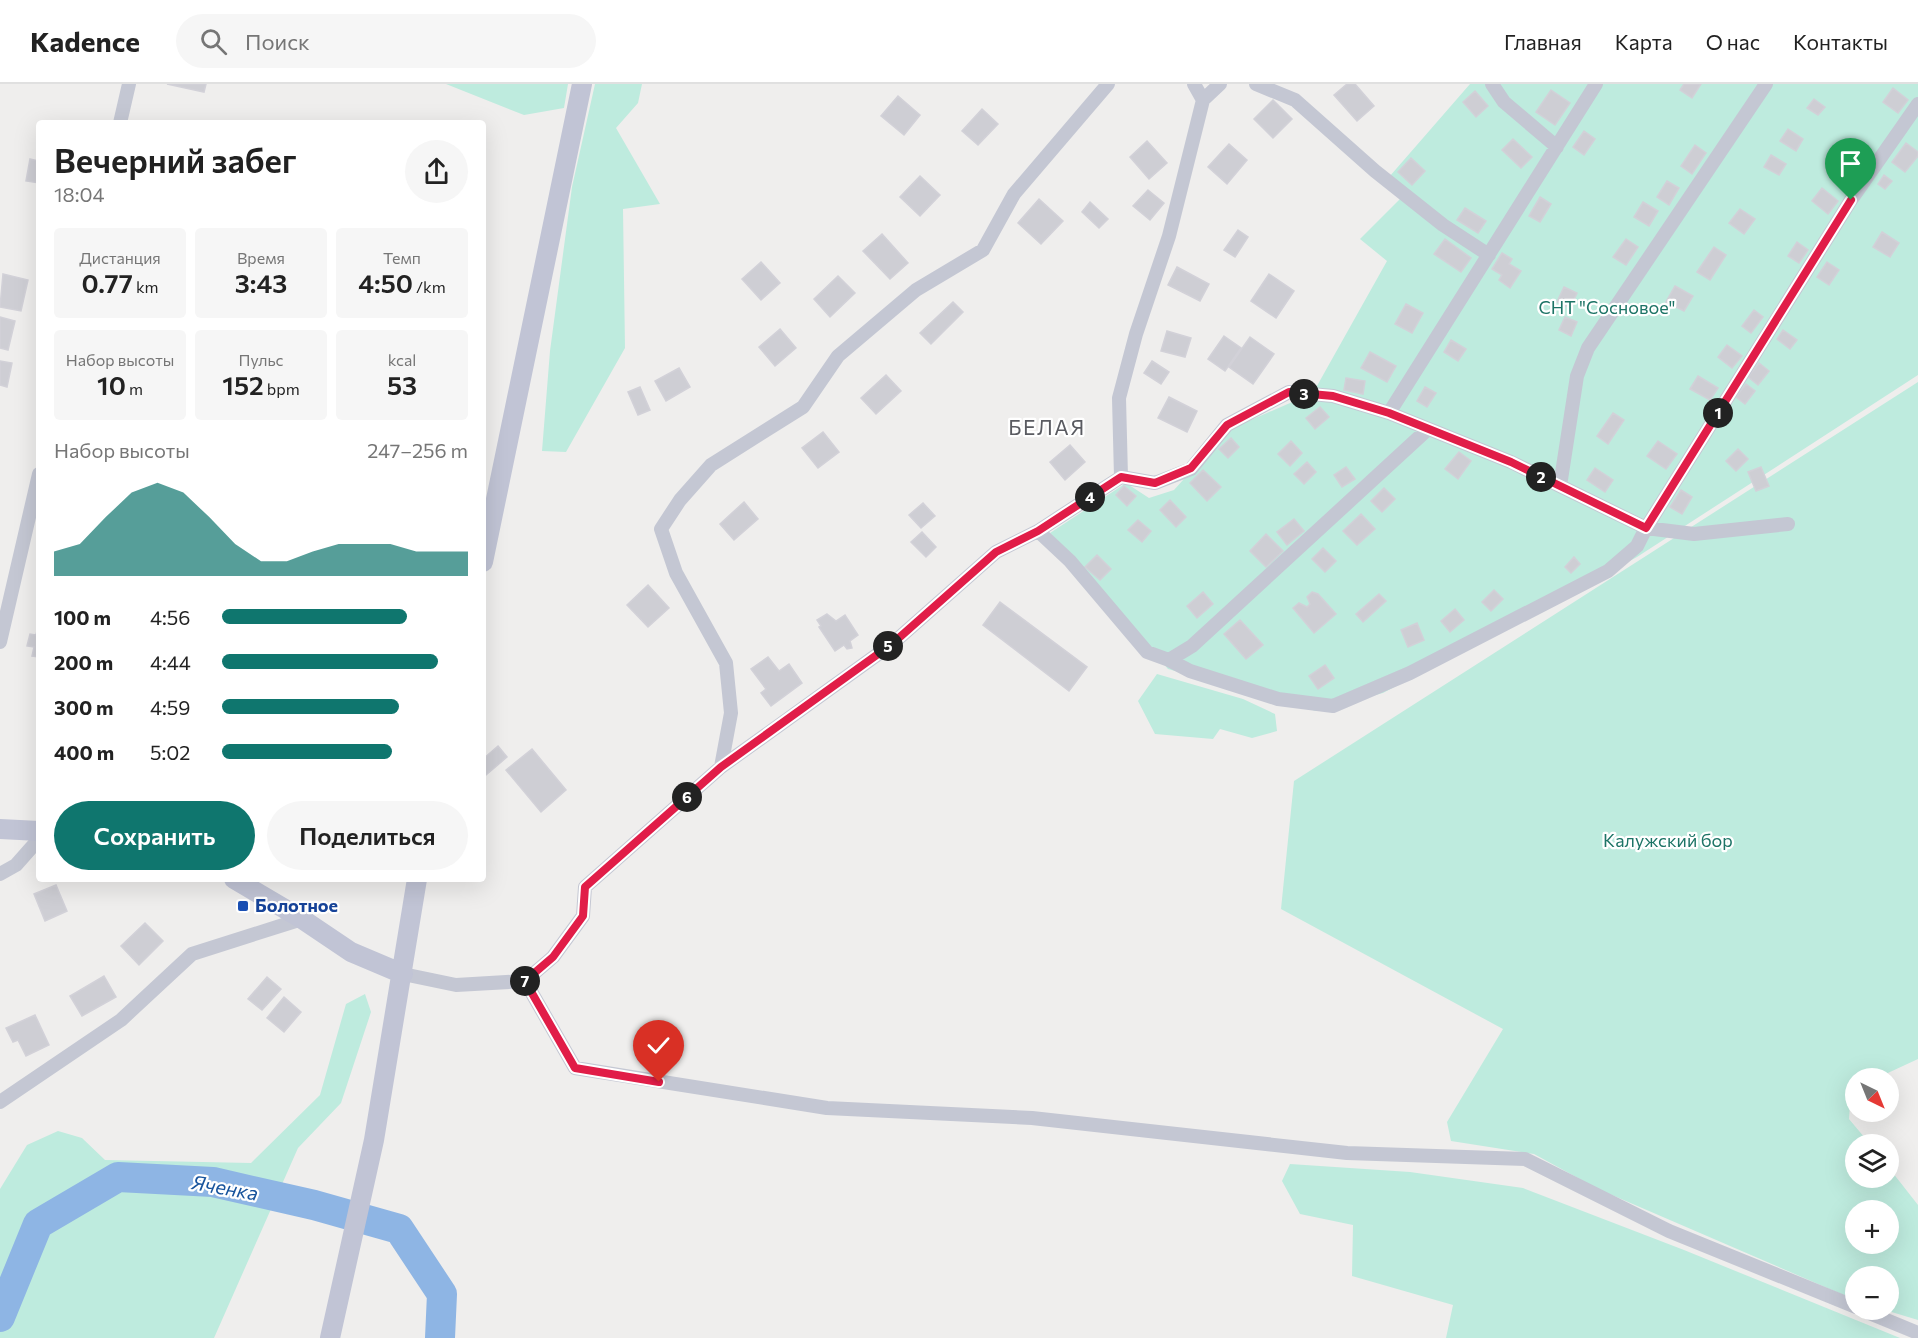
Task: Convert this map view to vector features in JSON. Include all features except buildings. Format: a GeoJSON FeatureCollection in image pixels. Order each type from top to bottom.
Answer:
{"type":"FeatureCollection","features":[{"type":"Feature","properties":{"kind":"main road"},"geometry":{"type":"LineString","coordinates":[[486,548],[582,84]]}},
{"type":"Feature","properties":{"kind":"main road"},"geometry":{"type":"LineString","coordinates":[[0,829],[36,831]]}},
{"type":"Feature","properties":{"kind":"main road"},"geometry":{"type":"LineString","coordinates":[[239,882],[302,919],[351,952],[403,974]]}},
{"type":"Feature","properties":{"kind":"main road"},"geometry":{"type":"LineString","coordinates":[[330,1338],[374,1140],[417,882]]}},
{"type":"Feature","properties":{"kind":"street"},"geometry":{"type":"LineString","coordinates":[[121,120],[129,84]]}},
{"type":"Feature","properties":{"kind":"street"},"geometry":{"type":"LineString","coordinates":[[721,767],[731,712],[726,663],[676,573],[661,529],[680,500],[711,465],[803,407],[837,356],[916,290],[983,250],[1014,194],[1108,84]]}},
{"type":"Feature","properties":{"kind":"street"},"geometry":{"type":"LineString","coordinates":[[1194,84],[1203,100]]}},
{"type":"Feature","properties":{"kind":"street"},"geometry":{"type":"LineString","coordinates":[[1121,477],[1119,398],[1136,334],[1169,236],[1203,100],[1220,84]]}},
{"type":"Feature","properties":{"kind":"street"},"geometry":{"type":"LineString","coordinates":[[1256,84],[1295,100],[1417,205],[1489,255]]}},
{"type":"Feature","properties":{"kind":"street"},"geometry":{"type":"LineString","coordinates":[[1492,84],[1504,102],[1557,147]]}},
{"type":"Feature","properties":{"kind":"street"},"geometry":{"type":"LineString","coordinates":[[1389,413],[1596,84]]}},
{"type":"Feature","properties":{"kind":"street"},"geometry":{"type":"LineString","coordinates":[[1560,486],[1577,376],[1588,348],[1766,84]]}},
{"type":"Feature","properties":{"kind":"street"},"geometry":{"type":"LineString","coordinates":[[1038,531],[1070,561],[1148,652],[1190,671],[1278,699],[1333,706],[1410,673],[1608,571],[1637,546],[1646,528],[1851,200],[1918,104]]}},
{"type":"Feature","properties":{"kind":"street"},"geometry":{"type":"LineString","coordinates":[[403,974],[456,985],[525,981],[553,957],[583,916],[585,887],[721,767],[892,644],[996,552],[1038,531],[1121,477],[1155,483],[1191,468],[1227,425],[1289,392],[1333,396],[1389,413],[1511,462],[1646,528],[1694,534],[1788,524]]}},
{"type":"Feature","properties":{"kind":"street"},"geometry":{"type":"LineString","coordinates":[[1169,660],[1192,646],[1428,429]]}},
{"type":"Feature","properties":{"kind":"street"},"geometry":{"type":"LineString","coordinates":[[0,642],[36,487]]}},
{"type":"Feature","properties":{"kind":"street"},"geometry":{"type":"LineString","coordinates":[[0,874],[16,865],[36,842]]}},
{"type":"Feature","properties":{"kind":"street"},"geometry":{"type":"LineString","coordinates":[[0,1102],[121,1020],[192,954],[302,919]]}},
{"type":"Feature","properties":{"kind":"street"},"geometry":{"type":"LineString","coordinates":[[525,981],[575,1068],[826,1108],[1032,1119],[1347,1153],[1524,1159],[1669,1231],[1845,1303]]}},
{"type":"Feature","properties":{"kind":"street"},"geometry":{"type":"LineString","coordinates":[[1886,1320],[1918,1333]]}},
{"type":"Feature","properties":{"kind":"green space"},"geometry":{"type":"Polygon","coordinates":[[[446,84],[568,84],[564,108],[524,115],[446,84]]]}},
{"type":"Feature","properties":{"kind":"green space"},"geometry":{"type":"Polygon","coordinates":[[[595,84],[642,84],[638,103],[616,128],[660,204],[623,209],[625,348],[566,452],[542,451],[550,351],[572,187],[595,84]]]}},
{"type":"Feature","properties":{"kind":"green space","name":"СНТ \"Сосновое\""},"geometry":{"type":"Polygon","coordinates":[[[1470,84],[1918,84],[1918,375],[1637,557],[1383,693],[1316,711],[1168,669],[1050,533],[1126,483],[1149,498],[1174,490],[1228,430],[1313,393],[1387,261],[1360,239],[1400,199],[1383,184],[1470,84]]]}},
{"type":"Feature","properties":{"kind":"green space","name":"Калужский бор"},"geometry":{"type":"Polygon","coordinates":[[[1918,382],[1918,1059],[1899,1068],[1845,1068],[1845,1122],[1852,1122],[1862,1134],[1845,1134],[1845,1188],[1899,1188],[1899,1181],[1918,1205],[1918,1320],[1899,1314],[1899,1266],[1845,1266],[1845,1296],[1598,1189],[1534,1154],[1451,1141],[1447,1122],[1503,1029],[1281,909],[1294,781],[1918,382]]]}},
{"type":"Feature","properties":{"kind":"green space"},"geometry":{"type":"Polygon","coordinates":[[[1157,674],[1243,699],[1275,714],[1277,731],[1252,738],[1220,729],[1213,739],[1155,734],[1138,701],[1157,674]]]}},
{"type":"Feature","properties":{"kind":"green space"},"geometry":{"type":"Polygon","coordinates":[[[365,994],[371,1012],[341,1103],[298,1148],[214,1338],[0,1338],[0,1189],[27,1145],[58,1131],[82,1138],[105,1160],[251,1163],[320,1095],[346,1004],[365,994]]]}},
{"type":"Feature","properties":{"kind":"green space"},"geometry":{"type":"Polygon","coordinates":[[[1290,1164],[1410,1172],[1523,1188],[1845,1316],[1845,1320],[1856,1320],[1900,1338],[1446,1338],[1453,1305],[1352,1276],[1353,1225],[1300,1214],[1282,1181],[1290,1164]]]}},
{"type":"Feature","properties":{"kind":"waterway","name":"Яченка"},"geometry":{"type":"LineString","coordinates":[[0,1317],[38,1224],[118,1177],[213,1182],[314,1205],[399,1229],[442,1294],[440,1338]]}},
{"type":"Feature","properties":{"kind":"place","name":"Болотное"},"geometry":{"type":"Point","coordinates":[243,906]}},
{"type":"Feature","properties":{"kind":"district","name":"БЕЛАЯ"},"geometry":{"type":"Point","coordinates":[1047,428]}},
{"type":"Feature","properties":{"kind":"route"},"geometry":{"type":"LineString","coordinates":[[659,1082],[575,1068],[525,981],[553,957],[583,916],[585,887],[721,767],[892,644],[996,552],[1038,531],[1121,477],[1155,483],[1191,468],[1227,425],[1289,392],[1333,396],[1389,413],[1511,462],[1646,528],[1851,200]]}}]}
